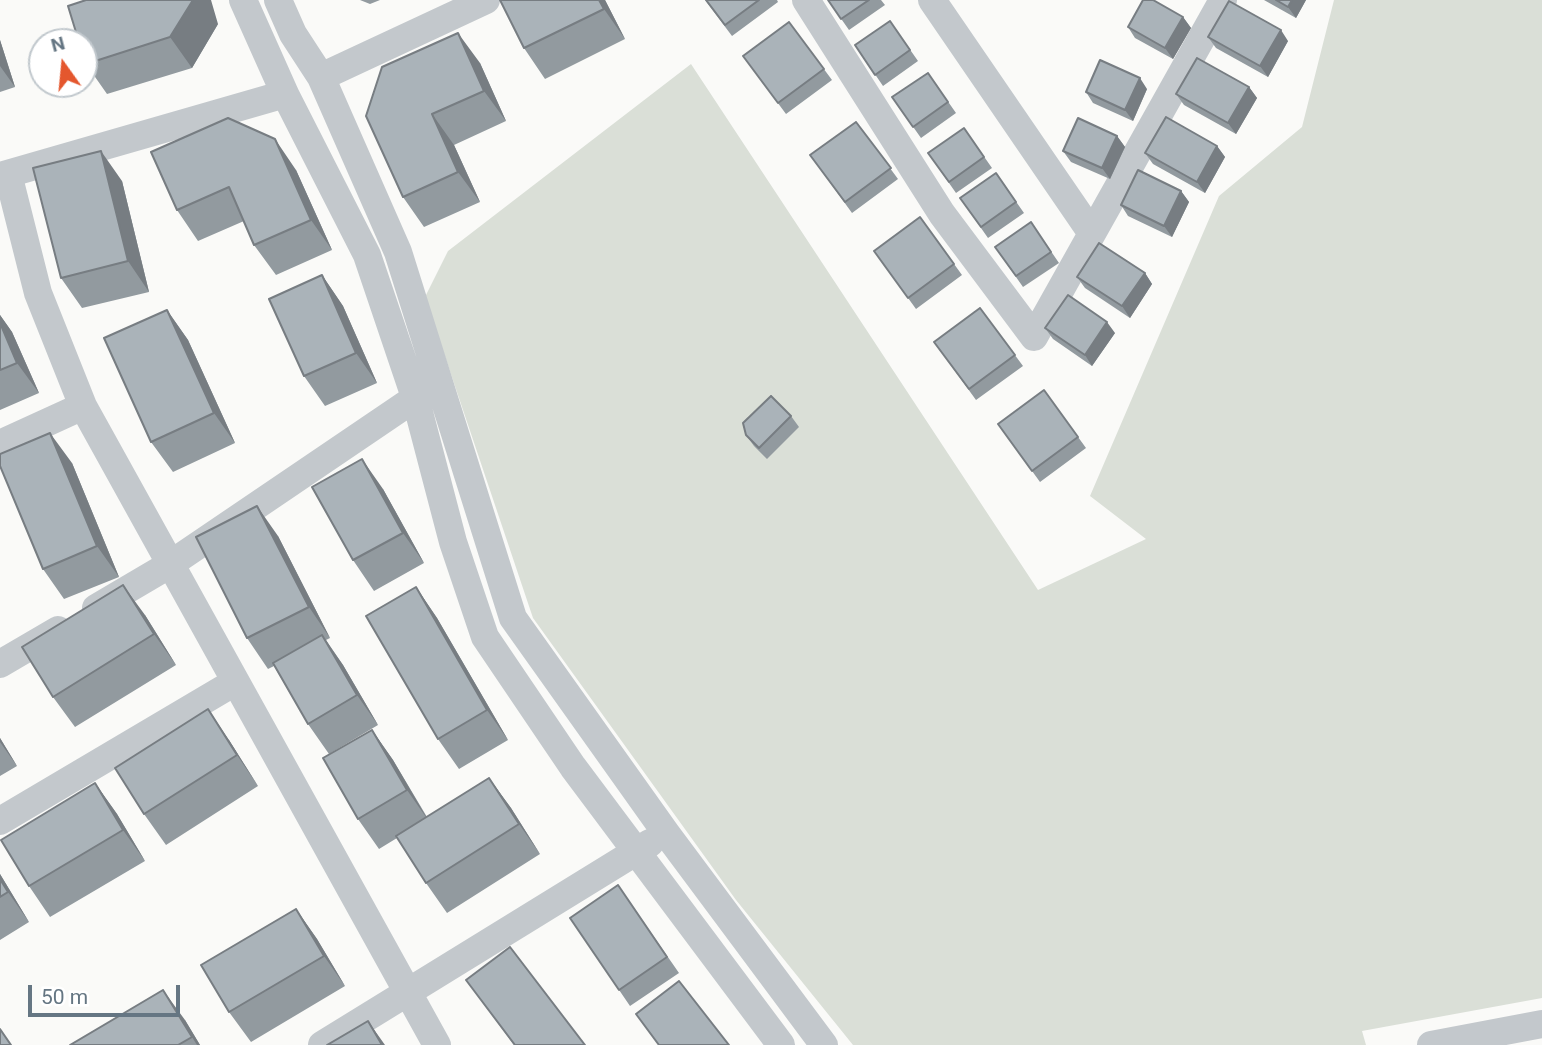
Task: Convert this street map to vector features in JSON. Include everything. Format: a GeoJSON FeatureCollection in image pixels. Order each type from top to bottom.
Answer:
{"type":"FeatureCollection","features":[{"type":"Feature","properties":{"kind":"street"},"geometry":{"type":"LineString","coordinates":[[243,0],[285,94],[367,255],[415,397],[453,542],[485,637],[573,767],[781,1045]]}},
{"type":"Feature","properties":{"kind":"street"},"geometry":{"type":"LineString","coordinates":[[278,0],[293,34],[321,77],[398,253],[513,618],[666,833],[824,1045]]}},
{"type":"Feature","properties":{"kind":"street"},"geometry":{"type":"LineString","coordinates":[[321,77],[486,0]]}},
{"type":"Feature","properties":{"kind":"street"},"geometry":{"type":"LineString","coordinates":[[806,0],[942,214],[1034,337],[1223,0]]}},
{"type":"Feature","properties":{"kind":"street"},"geometry":{"type":"LineString","coordinates":[[932,0],[1091,232]]}},
{"type":"Feature","properties":{"kind":"street"},"geometry":{"type":"LineString","coordinates":[[285,94],[297,106],[314,103],[322,94],[321,77]]}},
{"type":"Feature","properties":{"kind":"street"},"geometry":{"type":"LineString","coordinates":[[285,94],[4,175],[38,293],[83,405],[169,565],[437,1045]]}},
{"type":"Feature","properties":{"kind":"street"},"geometry":{"type":"LineString","coordinates":[[0,664],[169,565],[439,382]]}},
{"type":"Feature","properties":{"kind":"street"},"geometry":{"type":"LineString","coordinates":[[0,444],[83,405]]}},
{"type":"Feature","properties":{"kind":"street"},"geometry":{"type":"LineString","coordinates":[[0,821],[235,682]]}},
{"type":"Feature","properties":{"kind":"street"},"geometry":{"type":"LineString","coordinates":[[322,1045],[666,833]]}},
{"type":"Feature","properties":{"kind":"street"},"geometry":{"type":"LineString","coordinates":[[1431,1045],[1542,1024]]}},
{"type":"Feature","properties":{"kind":"shaded area"},"geometry":{"type":"Polygon","coordinates":[[[1334,0],[1542,0],[1542,998],[1362,1031],[1366,1045],[853,1045],[736,900],[533,618],[425,297],[448,251],[691,64],[1038,590],[1146,539],[1090,496],[1219,196],[1302,127],[1334,0]]]}},
{"type":"Feature","properties":{"kind":"building"},"geometry":{"type":"Polygon","coordinates":[[[86,0],[193,0],[170,37],[98,60],[98,28],[75,28],[68,6],[86,0]]]}},
{"type":"Feature","properties":{"kind":"building"},"geometry":{"type":"Polygon","coordinates":[[[500,0],[599,0],[604,9],[524,48],[500,0]]]}},
{"type":"Feature","properties":{"kind":"building"},"geometry":{"type":"Polygon","coordinates":[[[706,0],[759,0],[725,25],[706,0]]]}},
{"type":"Feature","properties":{"kind":"building"},"geometry":{"type":"Polygon","coordinates":[[[828,0],[869,0],[841,19],[828,0]]]}},
{"type":"Feature","properties":{"kind":"building"},"geometry":{"type":"Polygon","coordinates":[[[1143,0],[1153,0],[1183,17],[1165,48],[1128,27],[1143,0]]]}},
{"type":"Feature","properties":{"kind":"building"},"geometry":{"type":"Polygon","coordinates":[[[1276,0],[1292,0],[1288,7],[1276,0]]]}},
{"type":"Feature","properties":{"kind":"building"},"geometry":{"type":"Polygon","coordinates":[[[1229,1],[1281,30],[1260,66],[1208,37],[1229,1]]]}},
{"type":"Feature","properties":{"kind":"building"},"geometry":{"type":"Polygon","coordinates":[[[890,21],[910,50],[875,75],[855,45],[890,21]]]}},
{"type":"Feature","properties":{"kind":"building"},"geometry":{"type":"Polygon","coordinates":[[[789,22],[824,69],[778,103],[743,56],[789,22]]]}},
{"type":"Feature","properties":{"kind":"building"},"geometry":{"type":"Polygon","coordinates":[[[458,33],[484,91],[432,114],[458,172],[403,197],[366,116],[382,67],[458,33]]]}},
{"type":"Feature","properties":{"kind":"building"},"geometry":{"type":"Polygon","coordinates":[[[1197,58],[1249,87],[1228,123],[1176,94],[1197,58]]]}},
{"type":"Feature","properties":{"kind":"building"},"geometry":{"type":"Polygon","coordinates":[[[1100,60],[1140,78],[1125,110],[1086,92],[1100,60]]]}},
{"type":"Feature","properties":{"kind":"building"},"geometry":{"type":"Polygon","coordinates":[[[928,73],[948,102],[913,127],[892,97],[928,73]]]}},
{"type":"Feature","properties":{"kind":"building"},"geometry":{"type":"Polygon","coordinates":[[[1166,117],[1217,146],[1197,182],[1145,153],[1166,117]]]}},
{"type":"Feature","properties":{"kind":"building"},"geometry":{"type":"Polygon","coordinates":[[[228,118],[275,139],[311,220],[254,245],[229,187],[177,210],[151,152],[228,118]]]}},
{"type":"Feature","properties":{"kind":"building"},"geometry":{"type":"Polygon","coordinates":[[[1078,118],[1117,136],[1102,168],[1063,151],[1078,118]]]}},
{"type":"Feature","properties":{"kind":"building"},"geometry":{"type":"Polygon","coordinates":[[[856,122],[891,168],[845,202],[810,155],[856,122]]]}},
{"type":"Feature","properties":{"kind":"building"},"geometry":{"type":"Polygon","coordinates":[[[964,128],[984,157],[949,182],[928,153],[964,128]]]}},
{"type":"Feature","properties":{"kind":"building"},"geometry":{"type":"Polygon","coordinates":[[[101,151],[128,261],[61,278],[33,168],[101,151]]]}},
{"type":"Feature","properties":{"kind":"building"},"geometry":{"type":"Polygon","coordinates":[[[1138,170],[1181,191],[1164,226],[1121,205],[1138,170]]]}},
{"type":"Feature","properties":{"kind":"building"},"geometry":{"type":"Polygon","coordinates":[[[996,173],[1016,202],[981,227],[960,198],[996,173]]]}},
{"type":"Feature","properties":{"kind":"building"},"geometry":{"type":"Polygon","coordinates":[[[920,217],[954,264],[908,298],[874,251],[920,217]]]}},
{"type":"Feature","properties":{"kind":"building"},"geometry":{"type":"Polygon","coordinates":[[[1031,222],[1051,252],[1016,276],[995,247],[1031,222]]]}},
{"type":"Feature","properties":{"kind":"building"},"geometry":{"type":"Polygon","coordinates":[[[1099,243],[1145,273],[1122,306],[1077,277],[1099,243]]]}},
{"type":"Feature","properties":{"kind":"building"},"geometry":{"type":"Polygon","coordinates":[[[322,275],[356,353],[304,376],[269,299],[322,275]]]}},
{"type":"Feature","properties":{"kind":"building"},"geometry":{"type":"Polygon","coordinates":[[[1068,295],[1107,322],[1085,355],[1045,328],[1068,295]]]}},
{"type":"Feature","properties":{"kind":"building"},"geometry":{"type":"Polygon","coordinates":[[[980,308],[1015,355],[969,389],[934,342],[980,308]]]}},
{"type":"Feature","properties":{"kind":"building"},"geometry":{"type":"Polygon","coordinates":[[[167,310],[214,413],[151,442],[104,338],[167,310]]]}},
{"type":"Feature","properties":{"kind":"building"},"geometry":{"type":"Polygon","coordinates":[[[0,323],[17,363],[0,370],[0,323]]]}},
{"type":"Feature","properties":{"kind":"building"},"geometry":{"type":"Polygon","coordinates":[[[1044,390],[1078,437],[1032,471],[998,424],[1044,390]]]}},
{"type":"Feature","properties":{"kind":"building"},"geometry":{"type":"Polygon","coordinates":[[[771,396],[791,416],[759,448],[746,435],[743,423],[771,396]]]}},
{"type":"Feature","properties":{"kind":"building"},"geometry":{"type":"Polygon","coordinates":[[[50,433],[97,546],[43,569],[0,466],[0,454],[50,433]]]}},
{"type":"Feature","properties":{"kind":"building"},"geometry":{"type":"Polygon","coordinates":[[[362,459],[403,533],[353,560],[312,487],[362,459]]]}},
{"type":"Feature","properties":{"kind":"building"},"geometry":{"type":"Polygon","coordinates":[[[257,506],[309,607],[247,638],[196,537],[257,506]]]}},
{"type":"Feature","properties":{"kind":"building"},"geometry":{"type":"Polygon","coordinates":[[[123,585],[154,634],[53,697],[22,647],[123,585]]]}},
{"type":"Feature","properties":{"kind":"building"},"geometry":{"type":"Polygon","coordinates":[[[416,587],[487,710],[438,739],[366,616],[416,587]]]}},
{"type":"Feature","properties":{"kind":"building"},"geometry":{"type":"Polygon","coordinates":[[[322,635],[357,695],[308,724],[273,663],[322,635]]]}},
{"type":"Feature","properties":{"kind":"building"},"geometry":{"type":"Polygon","coordinates":[[[208,709],[237,755],[144,814],[115,768],[208,709]]]}},
{"type":"Feature","properties":{"kind":"building"},"geometry":{"type":"Polygon","coordinates":[[[372,730],[407,790],[358,819],[323,758],[372,730]]]}},
{"type":"Feature","properties":{"kind":"building"},"geometry":{"type":"Polygon","coordinates":[[[489,778],[519,824],[426,883],[396,836],[489,778]]]}},
{"type":"Feature","properties":{"kind":"building"},"geometry":{"type":"Polygon","coordinates":[[[95,783],[123,830],[29,886],[1,840],[95,783]]]}},
{"type":"Feature","properties":{"kind":"building"},"geometry":{"type":"Polygon","coordinates":[[[0,879],[8,892],[0,897],[0,879]]]}},
{"type":"Feature","properties":{"kind":"building"},"geometry":{"type":"Polygon","coordinates":[[[618,885],[667,957],[619,990],[570,918],[618,885]]]}},
{"type":"Feature","properties":{"kind":"building"},"geometry":{"type":"Polygon","coordinates":[[[296,909],[324,956],[229,1012],[201,965],[296,909]]]}},
{"type":"Feature","properties":{"kind":"building"},"geometry":{"type":"Polygon","coordinates":[[[510,947],[585,1045],[515,1045],[466,980],[510,947]]]}},
{"type":"Feature","properties":{"kind":"building"},"geometry":{"type":"Polygon","coordinates":[[[679,981],[729,1045],[659,1045],[636,1014],[679,981]]]}},
{"type":"Feature","properties":{"kind":"building"},"geometry":{"type":"Polygon","coordinates":[[[163,990],[192,1037],[178,1045],[70,1045],[163,990]]]}},
{"type":"Feature","properties":{"kind":"building"},"geometry":{"type":"Polygon","coordinates":[[[368,1021],[382,1045],[327,1045],[368,1021]]]}},
{"type":"Feature","properties":{"kind":"building"},"geometry":{"type":"Polygon","coordinates":[[[0,1029],[11,1045],[0,1045],[0,1029]]]}}]}
